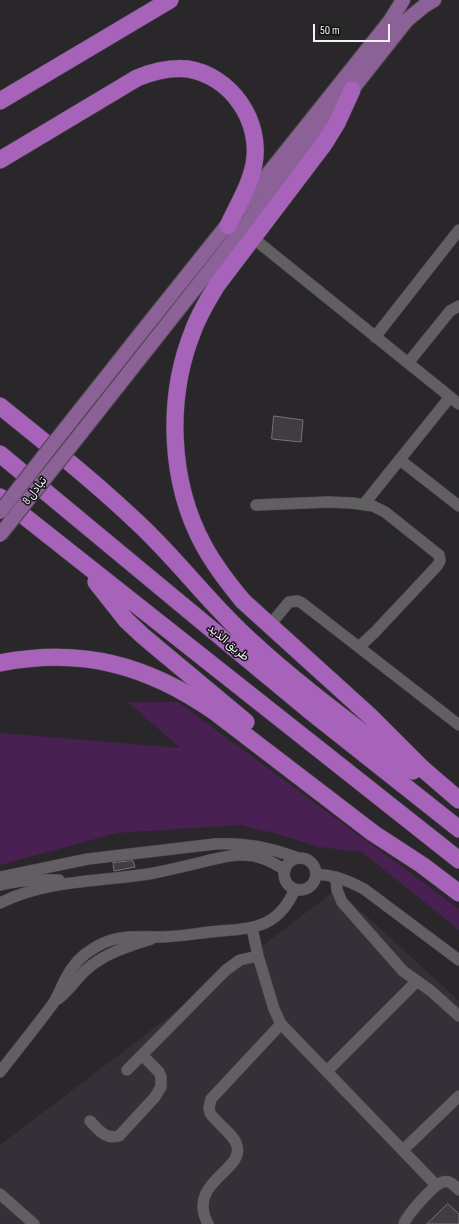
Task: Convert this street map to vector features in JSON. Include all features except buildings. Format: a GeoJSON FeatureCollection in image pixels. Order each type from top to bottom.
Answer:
{"type":"FeatureCollection","features":[{"type":"Feature","properties":{"kind":"highway"},"geometry":{"type":"LineString","coordinates":[[0,101],[170,0]]}},
{"type":"Feature","properties":{"kind":"highway"},"geometry":{"type":"LineString","coordinates":[[0,160],[138,78],[154,72],[171,69],[188,69],[205,74],[220,82],[232,92],[241,104],[253,133],[255,148],[251,176],[228,226]]}},
{"type":"Feature","properties":{"kind":"highway"},"geometry":{"type":"LineString","coordinates":[[352,90],[337,123],[324,144],[217,285],[203,308],[192,331],[184,355],[179,379],[175,428],[176,453],[186,503],[204,545],[228,583],[243,601],[269,626],[372,717],[423,769],[459,800]]}},
{"type":"Feature","properties":{"kind":"highway"},"geometry":{"type":"LineString","coordinates":[[0,406],[95,484],[138,523],[173,558],[209,600],[263,652],[298,682],[459,807]]}},
{"type":"Feature","properties":{"kind":"highway","name":"طريق الذيد"},"geometry":{"type":"LineString","coordinates":[[0,454],[310,711],[459,830]]}},
{"type":"Feature","properties":{"kind":"highway"},"geometry":{"type":"LineString","coordinates":[[0,497],[459,860]]}},
{"type":"Feature","properties":{"kind":"highway"},"geometry":{"type":"LineString","coordinates":[[79,560],[126,620],[143,636],[294,762],[370,819],[422,865]]}},
{"type":"Feature","properties":{"kind":"highway"},"geometry":{"type":"LineString","coordinates":[[0,663],[43,657],[70,657],[96,660],[140,672],[170,684],[194,697],[215,712],[373,833],[422,865],[459,893]]}},
{"type":"Feature","properties":{"kind":"main road"},"geometry":{"type":"LineString","coordinates":[[0,512],[179,284],[228,226],[390,21],[403,0]]}},
{"type":"Feature","properties":{"kind":"main road","name":"تبادل 8"},"geometry":{"type":"LineString","coordinates":[[0,535],[407,20],[434,0]]}},
{"type":"Feature","properties":{"kind":"street"},"geometry":{"type":"LineString","coordinates":[[375,337],[459,230]]}},
{"type":"Feature","properties":{"kind":"street"},"geometry":{"type":"LineString","coordinates":[[252,238],[459,404]]}},
{"type":"Feature","properties":{"kind":"street"},"geometry":{"type":"LineString","coordinates":[[408,363],[450,311],[459,306]]}},
{"type":"Feature","properties":{"kind":"street"},"geometry":{"type":"LineString","coordinates":[[364,504],[450,397]]}},
{"type":"Feature","properties":{"kind":"street"},"geometry":{"type":"LineString","coordinates":[[400,460],[459,506]]}},
{"type":"Feature","properties":{"kind":"street"},"geometry":{"type":"LineString","coordinates":[[256,505],[328,502],[373,506],[384,512],[437,553],[440,561],[437,566],[380,627],[358,648]]}},
{"type":"Feature","properties":{"kind":"street"},"geometry":{"type":"LineString","coordinates":[[269,626],[285,605],[293,601],[298,601],[358,648],[458,722]]}},
{"type":"Feature","properties":{"kind":"street"},"geometry":{"type":"LineString","coordinates":[[0,877],[88,859],[232,843],[249,844],[266,848],[308,861],[315,869],[316,874],[311,886],[306,889],[295,889],[286,882],[284,876],[287,865],[298,858]]}},
{"type":"Feature","properties":{"kind":"street"},"geometry":{"type":"LineString","coordinates":[[0,903],[41,888],[80,882],[123,878],[229,856],[240,855],[262,858],[285,870]]}},
{"type":"Feature","properties":{"kind":"street"},"geometry":{"type":"LineString","coordinates":[[316,874],[336,877],[364,888],[459,960]]}},
{"type":"Feature","properties":{"kind":"street"},"geometry":{"type":"LineString","coordinates":[[336,877],[337,890],[342,902],[397,965],[438,996],[459,1016]]}},
{"type":"Feature","properties":{"kind":"street"},"geometry":{"type":"LineString","coordinates":[[0,885],[10,882],[34,880],[80,882]]}},
{"type":"Feature","properties":{"kind":"street"},"geometry":{"type":"LineString","coordinates":[[0,1072],[53,1004],[65,994],[85,971],[108,954],[122,948],[159,937],[252,928],[271,920],[279,914],[295,889]]}},
{"type":"Feature","properties":{"kind":"street"},"geometry":{"type":"LineString","coordinates":[[252,928],[258,956],[274,1009],[282,1024],[436,1185]]}},
{"type":"Feature","properties":{"kind":"street"},"geometry":{"type":"LineString","coordinates":[[127,1070],[229,967],[240,960],[258,956]]}},
{"type":"Feature","properties":{"kind":"street"},"geometry":{"type":"LineString","coordinates":[[326,1071],[418,981]]}},
{"type":"Feature","properties":{"kind":"street"},"geometry":{"type":"LineString","coordinates":[[208,1224],[204,1211],[206,1193],[210,1186],[234,1161],[238,1152],[236,1143],[210,1113],[209,1108],[211,1099],[282,1024]]}},
{"type":"Feature","properties":{"kind":"street"},"geometry":{"type":"LineString","coordinates":[[90,1121],[108,1137],[113,1138],[119,1136],[155,1097],[161,1087],[161,1077],[155,1068],[142,1056]]}},
{"type":"Feature","properties":{"kind":"street"},"geometry":{"type":"LineString","coordinates":[[403,1150],[459,1096]]}},
{"type":"Feature","properties":{"kind":"street"},"geometry":{"type":"LineString","coordinates":[[404,1224],[410,1213],[436,1185],[444,1181],[452,1183],[459,1190]]}},
{"type":"Feature","properties":{"kind":"street"},"geometry":{"type":"LineString","coordinates":[[0,1194],[34,1224]]}},
{"type":"Feature","properties":{"kind":"shaded area"},"geometry":{"type":"Polygon","coordinates":[[[128,702],[178,702],[459,909],[459,930],[362,852],[319,847],[281,835],[240,825],[117,833],[0,865],[0,733],[180,748],[128,702]]]}},
{"type":"Feature","properties":{"kind":"shaded area"},"geometry":{"type":"Polygon","coordinates":[[[337,889],[459,1001],[459,1224],[0,1224],[0,1145],[337,889]]]}}]}
